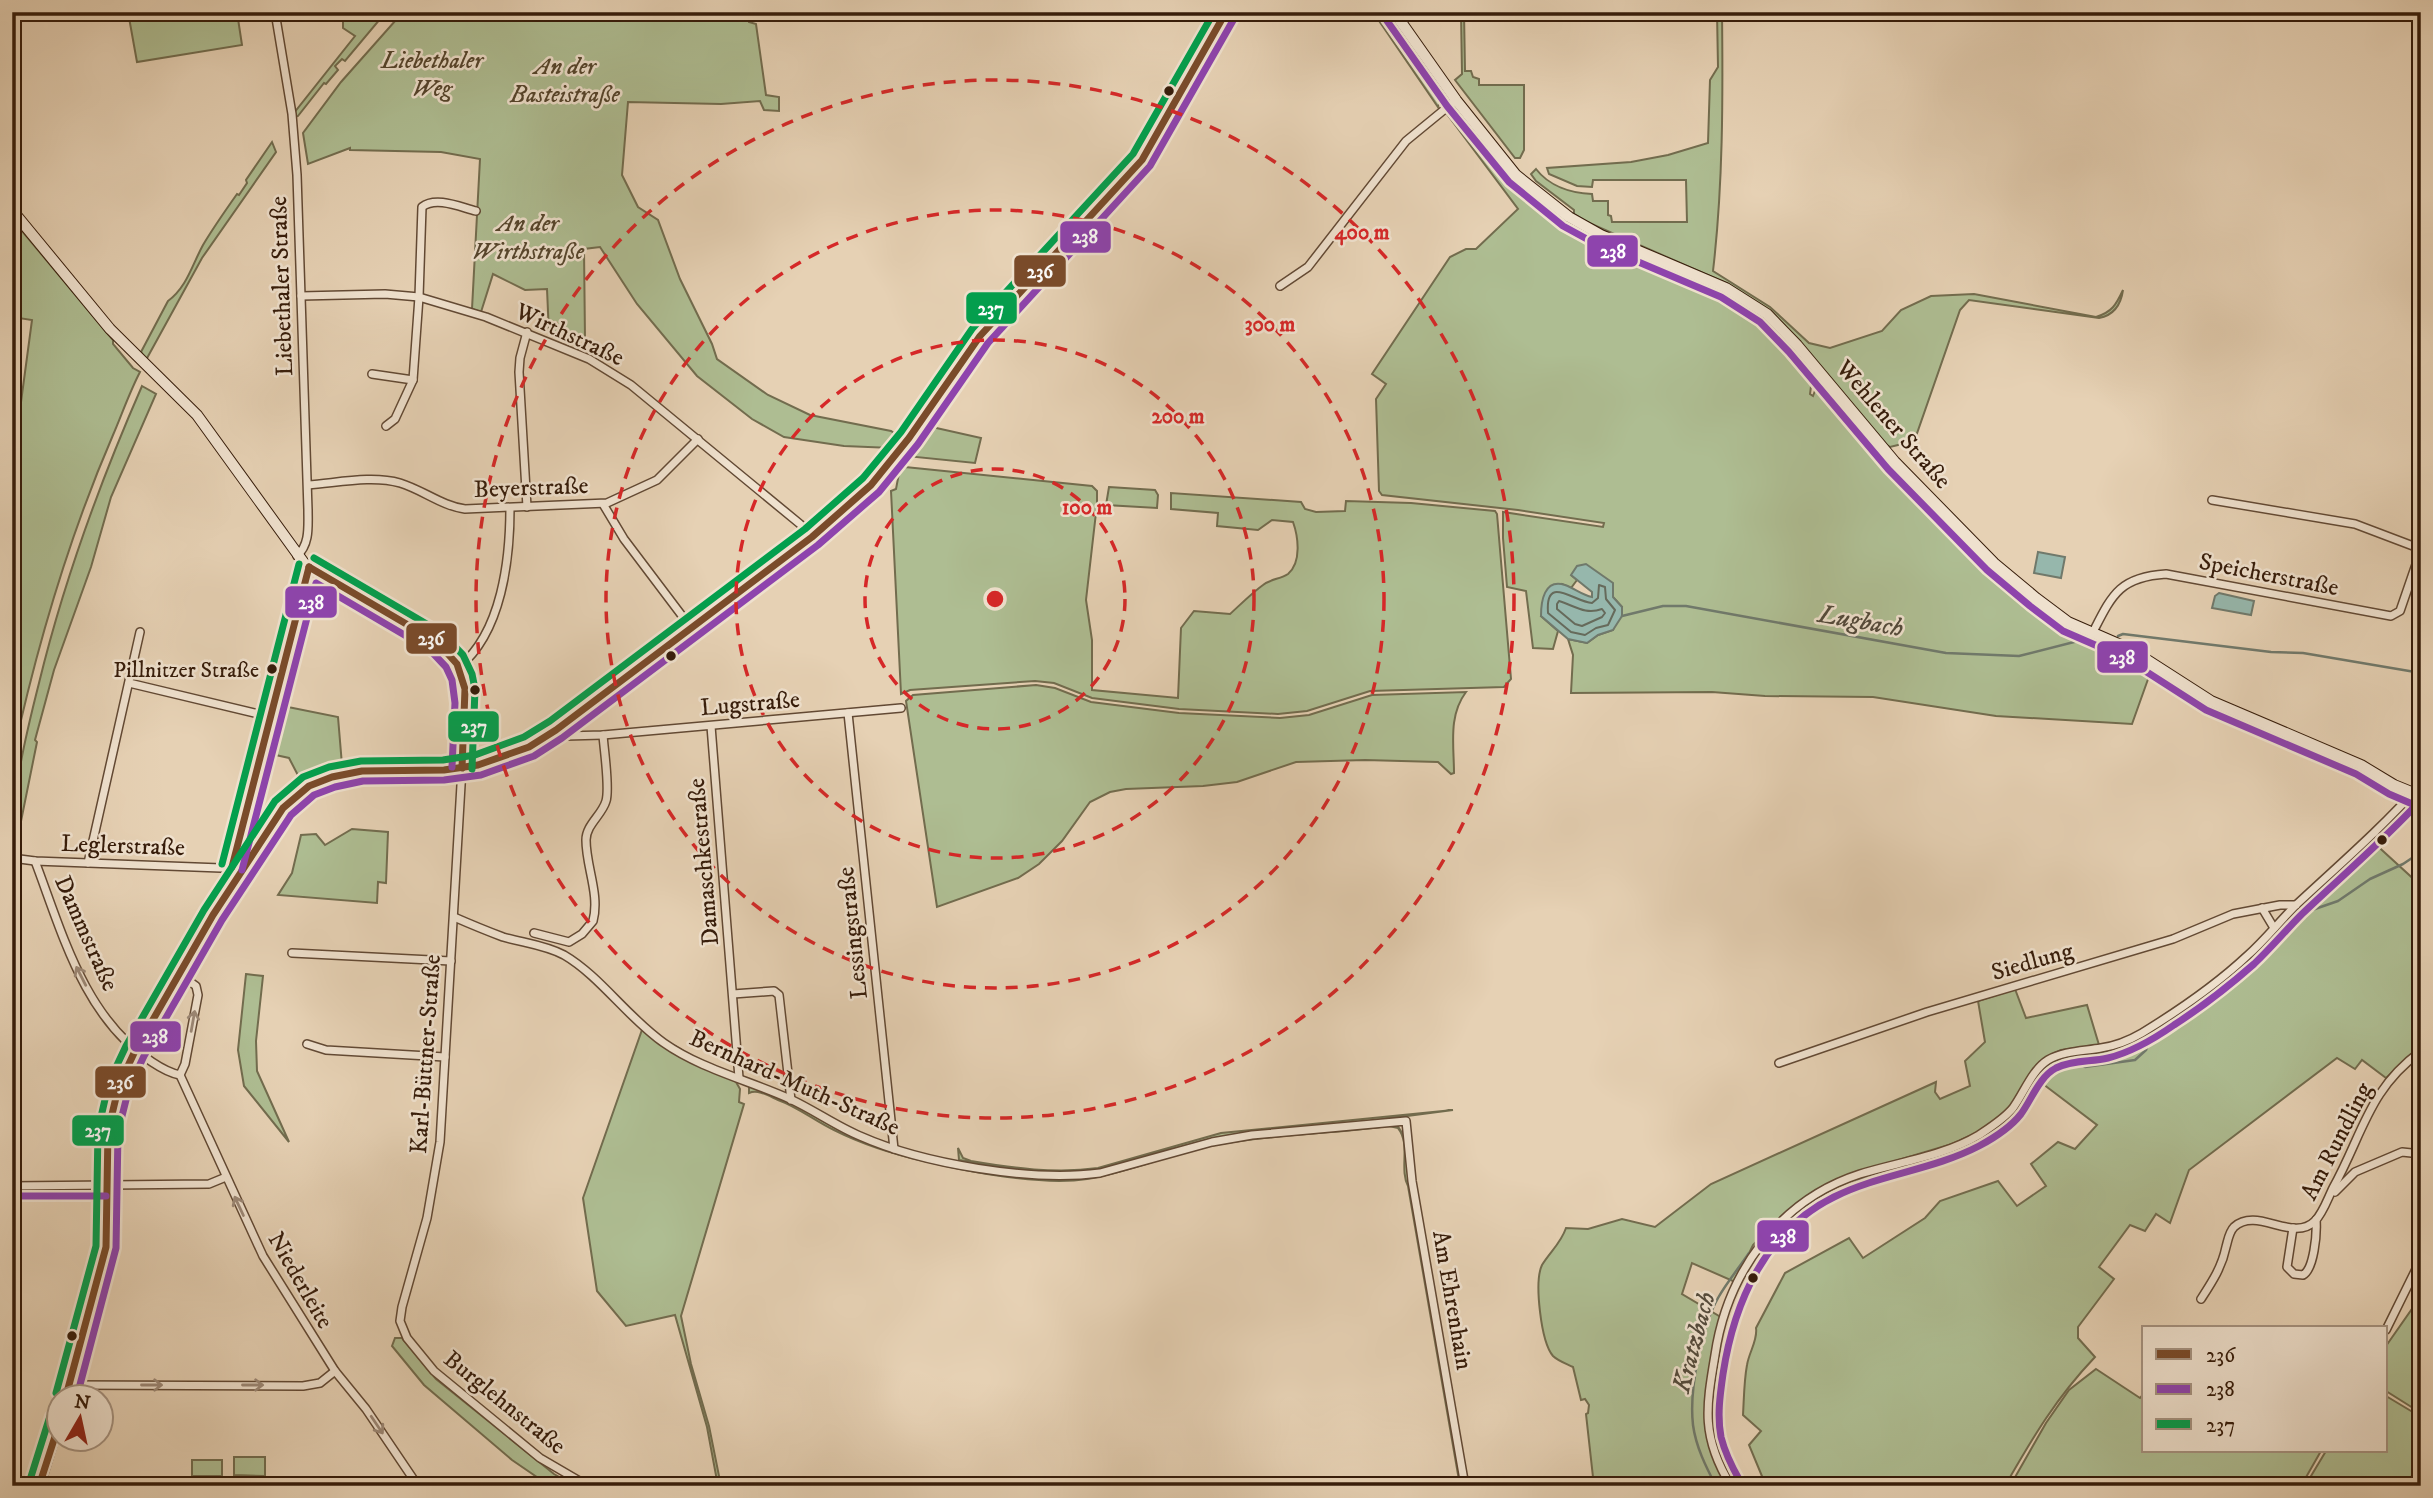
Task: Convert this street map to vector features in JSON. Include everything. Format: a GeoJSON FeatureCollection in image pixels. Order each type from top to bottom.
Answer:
{"type":"FeatureCollection","features":[{"type":"Feature","properties":{"kind":"street","name":"Liebethaler Straße"},"geometry":{"type":"LineString","coordinates":[[275,12],[293,129],[301,296],[308,535],[304,550],[297,556]]}},
{"type":"Feature","properties":{"kind":"street"},"geometry":{"type":"LineString","coordinates":[[71,1382],[106,1247],[108,1131],[119,1084],[135,1051],[230,888],[284,808],[309,786],[332,776],[362,771],[461,768],[509,756],[529,747],[556,730],[812,537],[871,485],[909,438],[980,336],[1142,160],[1226,12]]}},
{"type":"Feature","properties":{"kind":"street","name":"Wehlener Straße"},"geometry":{"type":"LineString","coordinates":[[1394,12],[1456,100],[1516,175],[1569,217],[1601,235],[1726,288],[1767,314],[1797,345],[1895,462],[1994,563],[2068,622],[2130,649],[2211,701],[2353,761],[2394,785],[2417,794]]}},
{"type":"Feature","properties":{"kind":"street"},"geometry":{"type":"LineString","coordinates":[[1280,286],[1307,267],[1406,141],[1456,100]]}},
{"type":"Feature","properties":{"kind":"street"},"geometry":{"type":"LineString","coordinates":[[386,426],[396,419],[413,380],[422,207],[429,202],[439,202],[476,211]]}},
{"type":"Feature","properties":{"kind":"street"},"geometry":{"type":"LineString","coordinates":[[12,210],[110,329],[197,415],[297,556],[309,567],[437,642],[459,667],[464,700],[461,768]]}},
{"type":"Feature","properties":{"kind":"street","name":"Wirthstraße"},"geometry":{"type":"LineString","coordinates":[[301,296],[384,294],[419,297],[527,332],[598,364],[631,385],[698,439],[812,537]]}},
{"type":"Feature","properties":{"kind":"street"},"geometry":{"type":"LineString","coordinates":[[527,332],[519,372],[527,507]]}},
{"type":"Feature","properties":{"kind":"street"},"geometry":{"type":"LineString","coordinates":[[372,374],[413,380]]}},
{"type":"Feature","properties":{"kind":"street","name":"Beyerstraße"},"geometry":{"type":"LineString","coordinates":[[308,485],[388,481],[413,488],[457,508],[603,504],[657,480],[698,439]]}},
{"type":"Feature","properties":{"kind":"street","name":"Speicherstraße"},"geometry":{"type":"LineString","coordinates":[[2092,634],[2122,587],[2149,576],[2166,575],[2391,616],[2400,611],[2421,549],[2355,524],[2212,500]]}},
{"type":"Feature","properties":{"kind":"street"},"geometry":{"type":"LineString","coordinates":[[603,504],[624,539],[692,629]]}},
{"type":"Feature","properties":{"kind":"street"},"geometry":{"type":"LineString","coordinates":[[459,667],[476,648],[500,596],[509,556],[510,508]]}},
{"type":"Feature","properties":{"kind":"street"},"geometry":{"type":"LineString","coordinates":[[129,683],[271,717],[303,581],[309,567]]}},
{"type":"Feature","properties":{"kind":"street"},"geometry":{"type":"LineString","coordinates":[[89,863],[140,632]]}},
{"type":"Feature","properties":{"kind":"street","name":"Lugstraße"},"geometry":{"type":"LineString","coordinates":[[556,730],[566,736],[603,735],[901,708]]}},
{"type":"Feature","properties":{"kind":"street","name":"Lessingstraße"},"geometry":{"type":"LineString","coordinates":[[848,713],[894,1149]]}},
{"type":"Feature","properties":{"kind":"street","name":"Leglerstraße"},"geometry":{"type":"LineString","coordinates":[[12,858],[221,868],[232,863],[271,717]]}},
{"type":"Feature","properties":{"kind":"street","name":"Damaschkestraße"},"geometry":{"type":"LineString","coordinates":[[711,726],[739,1079]]}},
{"type":"Feature","properties":{"kind":"street"},"geometry":{"type":"LineString","coordinates":[[534,933],[569,942],[582,934],[593,921],[593,874],[588,862],[586,838],[607,797],[603,735]]}},
{"type":"Feature","properties":{"kind":"street","name":"Karl-Büttner-Straße"},"geometry":{"type":"LineString","coordinates":[[407,1338],[400,1321],[402,1307],[426,1223],[440,1142],[461,768]]}},
{"type":"Feature","properties":{"kind":"street"},"geometry":{"type":"LineString","coordinates":[[1731,1486],[1717,1460],[1707,1421],[1717,1338],[1737,1284],[1754,1251],[1778,1224],[1810,1200],[1856,1175],[1952,1147],[1975,1137],[2011,1110],[2032,1078],[2049,1060],[2063,1054],[2105,1048],[2139,1034],[2231,970],[2417,794],[2421,784]]}},
{"type":"Feature","properties":{"kind":"street","name":"Dammstraße"},"geometry":{"type":"LineString","coordinates":[[35,861],[55,920],[93,1000],[135,1051]]}},
{"type":"Feature","properties":{"kind":"street","name":"Siedlung"},"geometry":{"type":"LineString","coordinates":[[1779,1063],[1927,1012],[2151,946],[2233,914],[2280,905],[2297,905]]}},
{"type":"Feature","properties":{"kind":"street"},"geometry":{"type":"LineString","coordinates":[[2262,908],[2274,928]]}},
{"type":"Feature","properties":{"kind":"street","name":"Bernhard-Muth-Straße"},"geometry":{"type":"LineString","coordinates":[[454,917],[505,937],[545,947],[566,956],[579,965],[643,1027],[688,1058],[791,1100],[835,1125],[894,1149],[935,1159],[1045,1175],[1082,1175],[1100,1173],[1212,1142],[1252,1135],[1406,1121]]}},
{"type":"Feature","properties":{"kind":"street"},"geometry":{"type":"LineString","coordinates":[[292,953],[451,961]]}},
{"type":"Feature","properties":{"kind":"street"},"geometry":{"type":"LineString","coordinates":[[135,1051],[170,1073],[180,1075],[185,1064],[198,995],[195,986],[179,974]]}},
{"type":"Feature","properties":{"kind":"street"},"geometry":{"type":"LineString","coordinates":[[733,994],[774,991],[779,995],[791,1100]]}},
{"type":"Feature","properties":{"kind":"street"},"geometry":{"type":"LineString","coordinates":[[307,1044],[326,1050],[445,1057]]}},
{"type":"Feature","properties":{"kind":"street","name":"Am Rundling"},"geometry":{"type":"LineString","coordinates":[[2201,1300],[2220,1269],[2234,1227],[2256,1221],[2303,1228],[2316,1220],[2346,1165],[2374,1100],[2390,1080],[2421,1051]]}},
{"type":"Feature","properties":{"kind":"street","name":"Niederleite"},"geometry":{"type":"LineString","coordinates":[[180,1075],[263,1256],[335,1371],[366,1409],[418,1486]]}},
{"type":"Feature","properties":{"kind":"street","name":"Am Ehrenhain"},"geometry":{"type":"LineString","coordinates":[[1406,1121],[1412,1181],[1465,1486]]}},
{"type":"Feature","properties":{"kind":"street"},"geometry":{"type":"LineString","coordinates":[[2327,1200],[2355,1172],[2402,1152],[2421,1154]]}},
{"type":"Feature","properties":{"kind":"street"},"geometry":{"type":"LineString","coordinates":[[12,1186],[209,1184],[226,1177]]}},
{"type":"Feature","properties":{"kind":"street","name":"Am Rundling"},"geometry":{"type":"LineString","coordinates":[[2293,1228],[2287,1267],[2294,1274],[2307,1274],[2317,1231],[2316,1220]]}},
{"type":"Feature","properties":{"kind":"street"},"geometry":{"type":"LineString","coordinates":[[2388,1326],[2421,1259]]}},
{"type":"Feature","properties":{"kind":"street","name":"Burglehnstraße"},"geometry":{"type":"LineString","coordinates":[[407,1338],[434,1371],[540,1458],[588,1486]]}},
{"type":"Feature","properties":{"kind":"street"},"geometry":{"type":"LineString","coordinates":[[116,1385],[303,1385],[320,1383],[335,1371]]}},
{"type":"Feature","properties":{"kind":"street"},"geometry":{"type":"LineString","coordinates":[[39,1486],[49,1452]]}},
{"type":"Feature","properties":{"kind":"street"},"geometry":{"type":"LineString","coordinates":[[46,1486],[51,1452]]}},
{"type":"Feature","properties":{"kind":"green space"},"geometry":{"type":"Polygon","coordinates":[[[128,12],[237,12],[242,45],[137,62],[128,12]]]}},
{"type":"Feature","properties":{"kind":"green space"},"geometry":{"type":"Polygon","coordinates":[[[343,12],[386,12],[345,61],[342,59],[335,66],[338,70],[295,117],[294,113],[355,36],[343,28],[343,12]]]}},
{"type":"Feature","properties":{"kind":"green space"},"geometry":{"type":"Polygon","coordinates":[[[403,12],[749,12],[749,22],[756,24],[766,95],[779,97],[779,111],[764,110],[760,101],[721,104],[628,102],[622,175],[638,207],[658,220],[680,279],[717,359],[768,395],[810,415],[891,431],[901,438],[892,448],[844,446],[784,437],[752,419],[697,376],[637,304],[600,247],[584,249],[585,339],[549,334],[547,289],[525,290],[493,274],[481,312],[472,309],[480,159],[441,152],[350,148],[308,164],[303,133],[341,82],[403,12]]]}},
{"type":"Feature","properties":{"kind":"green space"},"geometry":{"type":"Polygon","coordinates":[[[1373,12],[1385,12],[1443,93],[1438,107],[1373,12]]]}},
{"type":"Feature","properties":{"kind":"green space"},"geometry":{"type":"Polygon","coordinates":[[[1461,12],[1464,12],[1465,71],[1471,71],[1473,77],[1479,79],[1479,85],[1524,85],[1524,150],[1520,158],[1515,158],[1455,80],[1462,74],[1461,12]]]}},
{"type":"Feature","properties":{"kind":"green space"},"geometry":{"type":"Polygon","coordinates":[[[1717,12],[1722,12],[1721,174],[1713,271],[1770,307],[1809,343],[1830,348],[1882,331],[1901,310],[1931,296],[1974,294],[2096,317],[2113,307],[2123,290],[2116,308],[2099,318],[1969,300],[1960,310],[1915,439],[1911,437],[1902,444],[1890,447],[1767,309],[1726,283],[1587,222],[1536,181],[1531,174],[1536,169],[1547,180],[1561,188],[1592,194],[1593,201],[1608,201],[1608,215],[1611,216],[1612,222],[1687,222],[1686,180],[1593,180],[1592,187],[1577,186],[1549,174],[1547,168],[1631,162],[1708,143],[1710,80],[1718,67],[1717,12]]]}},
{"type":"Feature","properties":{"kind":"green space"},"geometry":{"type":"Polygon","coordinates":[[[1447,114],[1458,114],[1499,168],[1531,197],[1577,227],[1723,290],[1780,332],[1813,371],[1810,394],[1813,396],[1818,383],[1822,381],[1890,464],[2001,575],[1997,577],[1999,580],[2006,581],[2065,626],[2128,653],[2152,668],[2132,724],[1996,716],[1873,697],[1765,696],[1712,692],[1571,693],[1573,655],[1568,639],[1587,643],[1598,635],[1613,630],[1622,607],[1613,597],[1571,575],[1577,580],[1571,588],[1562,584],[1541,616],[1558,631],[1553,649],[1533,648],[1526,591],[1507,587],[1503,512],[1603,527],[1604,523],[1518,510],[1382,495],[1379,491],[1376,399],[1386,384],[1372,374],[1450,257],[1466,249],[1476,249],[1518,209],[1447,114]]]}},
{"type":"Feature","properties":{"kind":"green space"},"geometry":{"type":"Polygon","coordinates":[[[272,142],[276,152],[202,258],[146,360],[141,352],[168,301],[185,282],[207,239],[272,142]]]}},
{"type":"Feature","properties":{"kind":"green space"},"geometry":{"type":"Polygon","coordinates":[[[12,219],[113,340],[113,344],[133,368],[140,372],[97,474],[68,554],[43,636],[12,760],[12,469],[32,320],[12,317],[12,219]]]}},
{"type":"Feature","properties":{"kind":"green space"},"geometry":{"type":"Polygon","coordinates":[[[142,386],[156,394],[111,497],[91,567],[54,670],[35,740],[37,742],[15,851],[12,850],[14,808],[20,766],[49,645],[84,532],[142,386]]]}},
{"type":"Feature","properties":{"kind":"green space"},"geometry":{"type":"Polygon","coordinates":[[[923,425],[981,438],[975,463],[906,456],[923,425]]]}},
{"type":"Feature","properties":{"kind":"green space"},"geometry":{"type":"Polygon","coordinates":[[[900,468],[1092,486],[1097,491],[1097,504],[1086,600],[1092,640],[1092,690],[1178,698],[1181,628],[1194,611],[1230,614],[1266,583],[1288,574],[1295,563],[1298,549],[1293,522],[1272,520],[1258,530],[1217,526],[1218,513],[1171,509],[1171,493],[1301,502],[1305,509],[1316,512],[1345,511],[1346,501],[1411,503],[1495,511],[1511,679],[1504,687],[1370,691],[1307,711],[1278,714],[1179,709],[1092,698],[1054,683],[1035,681],[910,690],[901,694],[891,491],[896,489],[900,468]]]}},
{"type":"Feature","properties":{"kind":"green space"},"geometry":{"type":"Polygon","coordinates":[[[1109,487],[1155,490],[1158,495],[1157,508],[1106,505],[1109,487]]]}},
{"type":"Feature","properties":{"kind":"green space"},"geometry":{"type":"Polygon","coordinates":[[[1036,685],[1055,688],[1091,702],[1179,713],[1280,718],[1309,715],[1372,695],[1466,692],[1460,701],[1454,721],[1454,773],[1451,774],[1438,762],[1296,762],[1237,782],[1110,792],[1090,802],[1062,841],[1039,864],[1018,878],[937,907],[906,701],[913,695],[1036,685]]]}},
{"type":"Feature","properties":{"kind":"green space"},"geometry":{"type":"Polygon","coordinates":[[[283,706],[338,717],[342,765],[317,772],[301,781],[289,758],[271,754],[283,706]]]}},
{"type":"Feature","properties":{"kind":"green space"},"geometry":{"type":"Polygon","coordinates":[[[352,829],[388,832],[386,883],[378,882],[377,903],[278,895],[292,873],[301,835],[316,834],[325,845],[352,829]]]}},
{"type":"Feature","properties":{"kind":"green space"},"geometry":{"type":"Polygon","coordinates":[[[2372,841],[2418,883],[2421,882],[2421,1046],[2386,1078],[2362,1060],[2355,1069],[2337,1058],[2189,1170],[2170,1223],[2156,1214],[2145,1231],[2130,1225],[2099,1267],[2114,1279],[2078,1327],[2078,1338],[2095,1357],[2046,1418],[2005,1486],[1757,1486],[1764,1481],[1749,1445],[1761,1431],[1743,1415],[1746,1371],[1756,1328],[1785,1273],[1849,1238],[1863,1258],[1925,1218],[1940,1201],[1998,1181],[2017,1206],[2046,1186],[2031,1164],[2058,1142],[2075,1149],[2097,1125],[2035,1078],[2044,1068],[2058,1059],[2122,1045],[2247,960],[2372,841]]]}},
{"type":"Feature","properties":{"kind":"green space"},"geometry":{"type":"Polygon","coordinates":[[[246,974],[263,976],[256,1041],[257,1071],[289,1142],[244,1086],[238,1050],[246,974]]]}},
{"type":"Feature","properties":{"kind":"green space"},"geometry":{"type":"Polygon","coordinates":[[[2015,989],[2026,1018],[2087,1005],[2099,1045],[2061,1050],[2046,1057],[2010,1108],[1974,1134],[1952,1144],[1855,1173],[1810,1196],[1776,1221],[1753,1245],[1735,1282],[1692,1263],[1682,1294],[1724,1319],[1707,1421],[1731,1486],[1594,1486],[1586,1414],[1589,1405],[1585,1399],[1581,1400],[1573,1367],[1555,1358],[1549,1349],[1540,1312],[1539,1284],[1542,1265],[1566,1228],[1588,1229],[1622,1219],[1655,1227],[1711,1184],[1936,1082],[1935,1092],[1940,1099],[1970,1086],[1965,1061],[1985,1042],[1978,1001],[2015,989]]]}},
{"type":"Feature","properties":{"kind":"green space"},"geometry":{"type":"Polygon","coordinates":[[[643,1027],[736,1082],[740,1089],[739,1102],[744,1104],[681,1316],[721,1486],[718,1486],[707,1427],[675,1315],[626,1326],[597,1291],[583,1198],[643,1027]]]}},
{"type":"Feature","properties":{"kind":"green space"},"geometry":{"type":"Polygon","coordinates":[[[749,1086],[789,1102],[863,1141],[924,1160],[1070,1178],[1212,1144],[1253,1137],[1397,1125],[1404,1136],[1462,1486],[1404,1172],[1404,1141],[1398,1128],[1389,1126],[1237,1141],[1199,1148],[1103,1176],[1049,1181],[983,1173],[942,1165],[889,1152],[845,1135],[767,1095],[749,1093],[749,1086]]]}},
{"type":"Feature","properties":{"kind":"green space"},"geometry":{"type":"Polygon","coordinates":[[[1453,1110],[1346,1124],[1250,1132],[1211,1139],[1081,1173],[1000,1167],[959,1160],[958,1148],[963,1158],[971,1161],[1034,1169],[1082,1170],[1098,1168],[1221,1133],[1453,1110]]]}},
{"type":"Feature","properties":{"kind":"green space"},"geometry":{"type":"Polygon","coordinates":[[[2421,1296],[2421,1413],[2388,1392],[2388,1343],[2421,1296]]]}},
{"type":"Feature","properties":{"kind":"green space"},"geometry":{"type":"Polygon","coordinates":[[[395,1338],[402,1338],[436,1379],[554,1474],[575,1486],[550,1486],[512,1460],[424,1385],[392,1346],[395,1338]]]}},
{"type":"Feature","properties":{"kind":"green space"},"geometry":{"type":"Polygon","coordinates":[[[2096,1369],[2140,1398],[2142,1396],[2142,1452],[2320,1452],[2301,1486],[2010,1486],[2046,1423],[2069,1390],[2096,1369]]]}},
{"type":"Feature","properties":{"kind":"green space"},"geometry":{"type":"Polygon","coordinates":[[[2388,1397],[2421,1417],[2421,1460],[2406,1486],[2305,1486],[2325,1452],[2388,1452],[2388,1397]]]}},
{"type":"Feature","properties":{"kind":"green space"},"geometry":{"type":"Polygon","coordinates":[[[234,1457],[265,1457],[265,1476],[234,1475],[234,1457]]]}},
{"type":"Feature","properties":{"kind":"green space"},"geometry":{"type":"Polygon","coordinates":[[[192,1460],[222,1460],[222,1476],[192,1476],[192,1460]]]}},
{"type":"Feature","properties":{"kind":"green space"},"geometry":{"type":"Polygon","coordinates":[[[144,1477],[264,1478],[264,1483],[144,1484],[144,1477]]]}},
{"type":"Feature","properties":{"kind":"water"},"geometry":{"type":"Polygon","coordinates":[[[2038,552],[2065,557],[2061,578],[2034,573],[2038,552]]]}},
{"type":"Feature","properties":{"kind":"water"},"geometry":{"type":"Polygon","coordinates":[[[1586,564],[1613,583],[1613,597],[1622,607],[1622,616],[1613,630],[1598,635],[1587,643],[1568,639],[1541,616],[1543,598],[1552,585],[1565,585],[1592,597],[1592,592],[1571,575],[1577,566],[1586,564]]]}},
{"type":"Feature","properties":{"kind":"water"},"geometry":{"type":"Polygon","coordinates":[[[2219,593],[2254,601],[2251,615],[2212,608],[2215,596],[2219,593]]]}},
{"type":"Feature","properties":{"kind":"waterway","name":"Lugbach"},"geometry":{"type":"LineString","coordinates":[[1622,616],[1663,606],[1686,606],[1946,653],[2019,656],[2078,641],[2094,642]]}},
{"type":"Feature","properties":{"kind":"waterway","name":"Lugbach"},"geometry":{"type":"LineString","coordinates":[[2118,636],[2123,634],[2271,652],[2303,653],[2421,673]]}},
{"type":"Feature","properties":{"kind":"waterway","name":"Kratzbach"},"geometry":{"type":"LineString","coordinates":[[1773,1240],[1809,1207],[1860,1180],[1941,1159],[1994,1135],[2005,1134],[2026,1109],[2028,1097],[2045,1072],[2060,1063],[2074,1061],[2085,1067],[2135,1060],[2146,1050],[2151,1037],[2192,1006],[2202,1005],[2267,946],[2312,910],[2338,901],[2370,879],[2403,864],[2421,852]]}},
{"type":"Feature","properties":{"kind":"waterway","name":"Kratzbach"},"geometry":{"type":"LineString","coordinates":[[1716,1486],[1694,1433],[1692,1411],[1695,1377],[1712,1311],[1749,1253]]}},
{"type":"Feature","properties":{"kind":"transit line","name":"237"},"geometry":{"type":"LineString","coordinates":[[59,1382],[96,1246],[98,1130],[109,1082],[126,1046],[204,910],[275,801],[303,777],[329,767],[361,761],[443,760],[475,755],[524,737],[550,721],[805,529],[863,478],[901,432],[972,329],[1133,154],[1214,12]]}},
{"type":"Feature","properties":{"kind":"transit line","name":"236"},"geometry":{"type":"LineString","coordinates":[[70,1382],[106,1247],[108,1131],[119,1085],[135,1051],[213,915],[283,808],[309,786],[332,777],[362,771],[444,770],[478,765],[529,747],[556,730],[812,537],[871,485],[909,438],[980,336],[1142,160],[1226,12]]}},
{"type":"Feature","properties":{"kind":"transit line","name":"238"},"geometry":{"type":"LineString","coordinates":[[81,1382],[116,1248],[118,1132],[129,1088],[144,1056],[222,920],[291,815],[314,795],[335,787],[363,781],[444,780],[481,775],[534,756],[562,738],[818,545],[879,492],[918,444],[988,343],[1150,166],[1235,17]]}},
{"type":"Feature","properties":{"kind":"transit line","name":"238"},"geometry":{"type":"LineString","coordinates":[[1385,18],[1447,106],[1509,182],[1563,226],[1596,244],[1721,297],[1760,322],[1789,352],[1888,469],[1987,570],[2030,606],[2063,631],[2125,658],[2206,710],[2356,774],[2389,794],[2417,806]]}},
{"type":"Feature","properties":{"kind":"transit line","name":"237"},"geometry":{"type":"LineString","coordinates":[[314,558],[442,633],[463,655],[472,674],[475,689],[472,769]]}},
{"type":"Feature","properties":{"kind":"transit line","name":"237"},"geometry":{"type":"LineString","coordinates":[[222,864],[299,564]]}},
{"type":"Feature","properties":{"kind":"transit line","name":"236"},"geometry":{"type":"LineString","coordinates":[[309,567],[437,642],[457,664],[465,689],[462,768]]}},
{"type":"Feature","properties":{"kind":"transit line","name":"236"},"geometry":{"type":"LineString","coordinates":[[232,867],[309,567]]}},
{"type":"Feature","properties":{"kind":"transit line","name":"238"},"geometry":{"type":"LineString","coordinates":[[242,870],[316,583],[430,650],[446,667],[452,680],[455,703],[452,767]]}},
{"type":"Feature","properties":{"kind":"transit line","name":"238"},"geometry":{"type":"LineString","coordinates":[[1740,1481],[1727,1454],[1720,1429],[1720,1398],[1728,1347],[1735,1321],[1757,1271],[1771,1249],[1789,1229],[1810,1211],[1852,1189],[1943,1161],[1979,1146],[2017,1119],[2040,1083],[2056,1068],[2126,1052],[2151,1040],[2184,1018],[2254,964],[2421,800]]}},
{"type":"Feature","properties":{"kind":"transit line","name":"238"},"geometry":{"type":"LineString","coordinates":[[12,1196],[106,1196]]}},
{"type":"Feature","properties":{"kind":"transit line","name":"237"},"geometry":{"type":"LineString","coordinates":[[29,1483],[46,1429]]}},
{"type":"Feature","properties":{"kind":"transit line","name":"236"},"geometry":{"type":"LineString","coordinates":[[39,1486],[50,1452]]}},
{"type":"Feature","properties":{"kind":"place","name":"Pillnitzer Straße"},"geometry":{"type":"Point","coordinates":[272,669]}},
{"type":"Feature","properties":{"kind":"park label","name":"Liebethaler Weg"},"geometry":{"type":"Point","coordinates":[432,74]}},
{"type":"Feature","properties":{"kind":"park label","name":"An der Basteistraße"},"geometry":{"type":"Point","coordinates":[565,80]}},
{"type":"Feature","properties":{"kind":"park label","name":"An der Wirthstraße"},"geometry":{"type":"Point","coordinates":[528,237]}}]}
